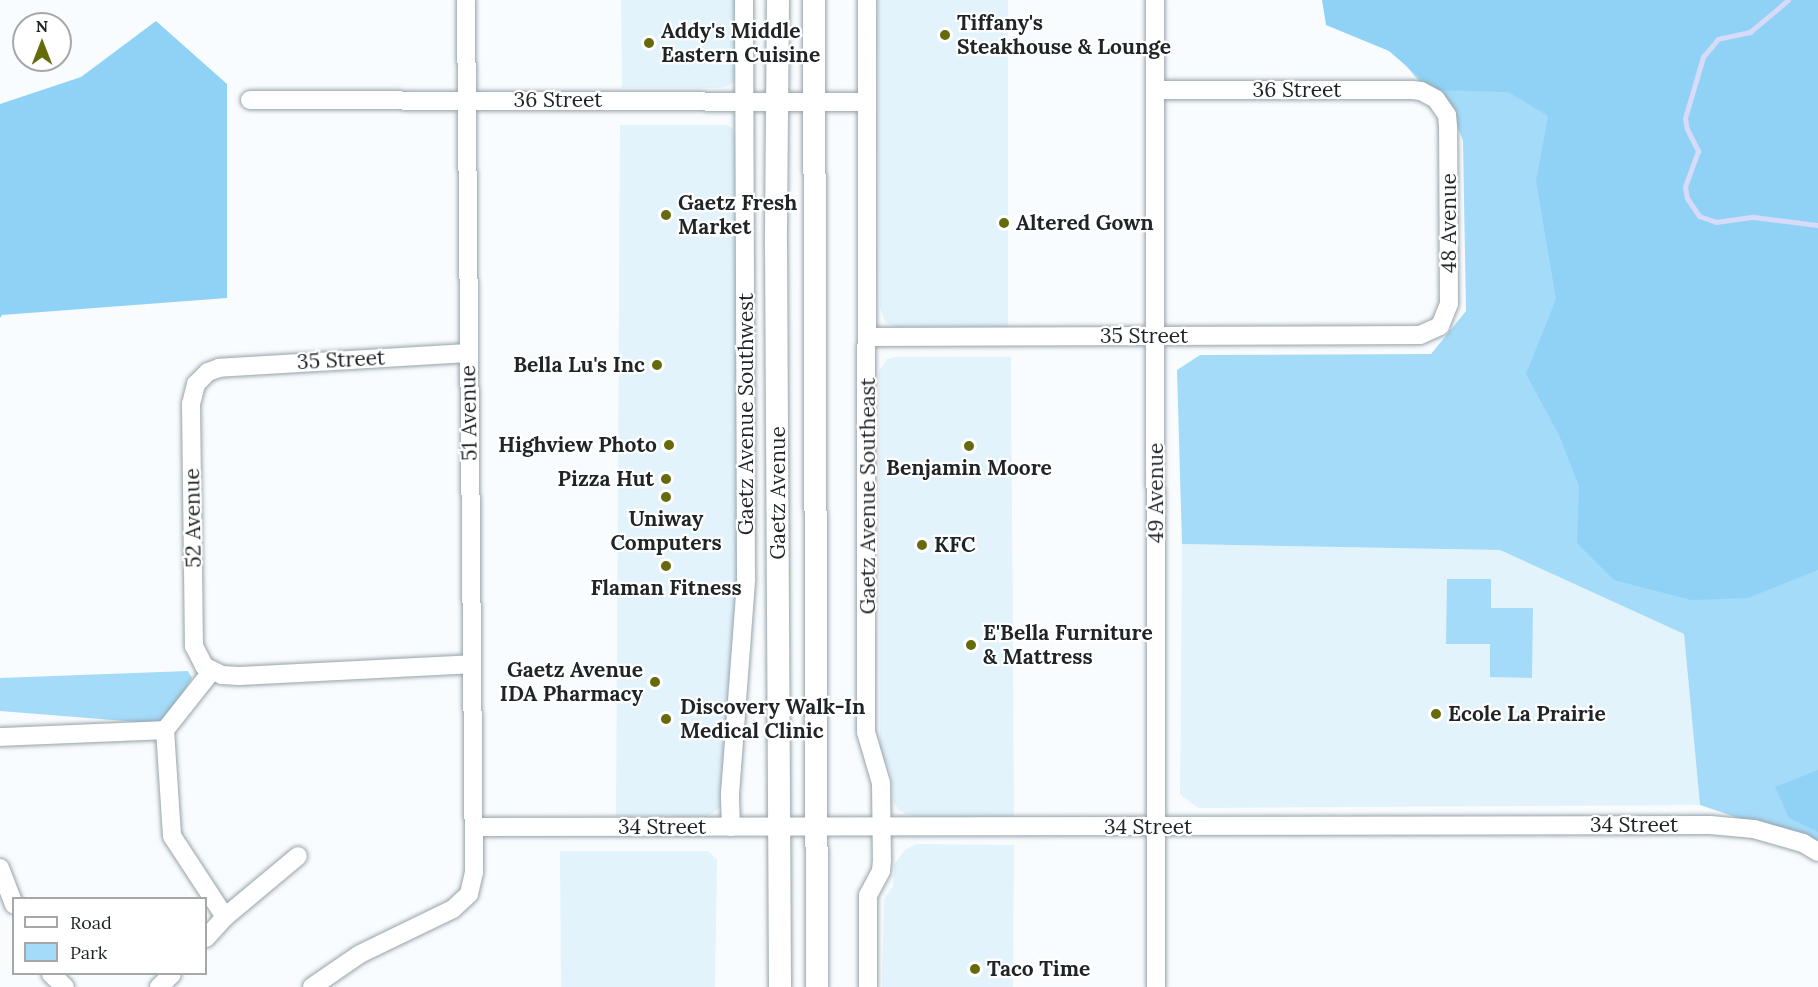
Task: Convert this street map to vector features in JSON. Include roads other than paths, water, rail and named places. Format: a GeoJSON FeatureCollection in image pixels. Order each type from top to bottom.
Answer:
{"type":"FeatureCollection","features":[{"type":"Feature","properties":{"kind":"main road","name":"Gaetz Avenue"},"geometry":{"type":"LineString","coordinates":[[778,0],[780,987]]}},
{"type":"Feature","properties":{"kind":"main road","name":"Gaetz Avenue"},"geometry":{"type":"LineString","coordinates":[[814,0],[817,987]]}},
{"type":"Feature","properties":{"kind":"street","name":"51 Avenue"},"geometry":{"type":"LineString","coordinates":[[312,987],[360,954],[453,909],[469,894],[474,872],[466,0]]}},
{"type":"Feature","properties":{"kind":"street","name":"Gaetz Avenue Southwest"},"geometry":{"type":"LineString","coordinates":[[731,827],[730,794],[746,579],[744,0]]}},
{"type":"Feature","properties":{"kind":"street","name":"Gaetz Avenue Southeast"},"geometry":{"type":"LineString","coordinates":[[867,0],[867,732],[880,776],[882,827],[882,866],[868,894],[868,987]]}},
{"type":"Feature","properties":{"kind":"street","name":"49 Avenue"},"geometry":{"type":"LineString","coordinates":[[1155,0],[1156,987]]}},
{"type":"Feature","properties":{"kind":"street","name":"36 Street"},"geometry":{"type":"LineString","coordinates":[[1156,90],[1421,90],[1437,99]]}},
{"type":"Feature","properties":{"kind":"street","name":"48 Avenue"},"geometry":{"type":"LineString","coordinates":[[1420,336],[1440,326],[1449,304],[1448,126],[1447,115],[1437,99]]}},
{"type":"Feature","properties":{"kind":"street","name":"36 Street"},"geometry":{"type":"LineString","coordinates":[[250,100],[867,102]]}},
{"type":"Feature","properties":{"kind":"street","name":"35 Street"},"geometry":{"type":"LineString","coordinates":[[868,337],[1420,336]]}},
{"type":"Feature","properties":{"kind":"street","name":"35 Street"},"geometry":{"type":"LineString","coordinates":[[215,369],[468,353]]}},
{"type":"Feature","properties":{"kind":"street","name":"52 Avenue"},"geometry":{"type":"LineString","coordinates":[[211,672],[199,659],[194,646],[191,404],[196,384],[215,369]]}},
{"type":"Feature","properties":{"kind":"street"},"geometry":{"type":"LineString","coordinates":[[225,917],[172,836],[165,730],[211,672],[239,676],[472,664]]}},
{"type":"Feature","properties":{"kind":"street"},"geometry":{"type":"LineString","coordinates":[[0,737],[165,730]]}},
{"type":"Feature","properties":{"kind":"street","name":"34 Street"},"geometry":{"type":"LineString","coordinates":[[474,827],[1710,825],[1754,829],[1803,843],[1818,852]]}},
{"type":"Feature","properties":{"kind":"street"},"geometry":{"type":"LineString","coordinates":[[207,937],[225,917],[298,856]]}},
{"type":"Feature","properties":{"kind":"street"},"geometry":{"type":"LineString","coordinates":[[0,868],[12,899]]}},
{"type":"Feature","properties":{"kind":"street"},"geometry":{"type":"LineString","coordinates":[[52,975],[65,987]]}},
{"type":"Feature","properties":{"kind":"street"},"geometry":{"type":"LineString","coordinates":[[159,987],[171,975]]}},
{"type":"Feature","properties":{"kind":"waterway"},"geometry":{"type":"LineString","coordinates":[[1788,0],[1750,32],[1718,39],[1703,57],[1685,118],[1687,129],[1698,151],[1685,187],[1687,198],[1699,216],[1716,222],[1753,217],[1818,225]]}},
{"type":"Feature","properties":{"kind":"place","name":"Tiffany's Steakhouse & Lounge"},"geometry":{"type":"Point","coordinates":[945,35]}},
{"type":"Feature","properties":{"kind":"place","name":"Addy's Middle Eastern Cuisine"},"geometry":{"type":"Point","coordinates":[649,43]}},
{"type":"Feature","properties":{"kind":"place","name":"Gaetz Fresh Market"},"geometry":{"type":"Point","coordinates":[666,215]}},
{"type":"Feature","properties":{"kind":"place","name":"Altered Gown"},"geometry":{"type":"Point","coordinates":[1004,223]}},
{"type":"Feature","properties":{"kind":"place","name":"Bella Lu's Inc"},"geometry":{"type":"Point","coordinates":[657,365]}},
{"type":"Feature","properties":{"kind":"place","name":"Highview Photo"},"geometry":{"type":"Point","coordinates":[669,445]}},
{"type":"Feature","properties":{"kind":"place","name":"Benjamin Moore"},"geometry":{"type":"Point","coordinates":[969,446]}},
{"type":"Feature","properties":{"kind":"place","name":"Pizza Hut"},"geometry":{"type":"Point","coordinates":[666,479]}},
{"type":"Feature","properties":{"kind":"place","name":"Uniway Computers"},"geometry":{"type":"Point","coordinates":[666,497]}},
{"type":"Feature","properties":{"kind":"place","name":"KFC"},"geometry":{"type":"Point","coordinates":[922,545]}},
{"type":"Feature","properties":{"kind":"place","name":"Flaman Fitness"},"geometry":{"type":"Point","coordinates":[666,566]}},
{"type":"Feature","properties":{"kind":"place","name":"E'Bella Furniture & Mattress"},"geometry":{"type":"Point","coordinates":[971,645]}},
{"type":"Feature","properties":{"kind":"place","name":"Gaetz Avenue IDA Pharmacy"},"geometry":{"type":"Point","coordinates":[655,682]}},
{"type":"Feature","properties":{"kind":"place","name":"Ecole La Prairie"},"geometry":{"type":"Point","coordinates":[1436,714]}},
{"type":"Feature","properties":{"kind":"place","name":"Discovery Walk-In Medical Clinic"},"geometry":{"type":"Point","coordinates":[666,719]}},
{"type":"Feature","properties":{"kind":"place","name":"Taco Time"},"geometry":{"type":"Point","coordinates":[975,969]}}]}
